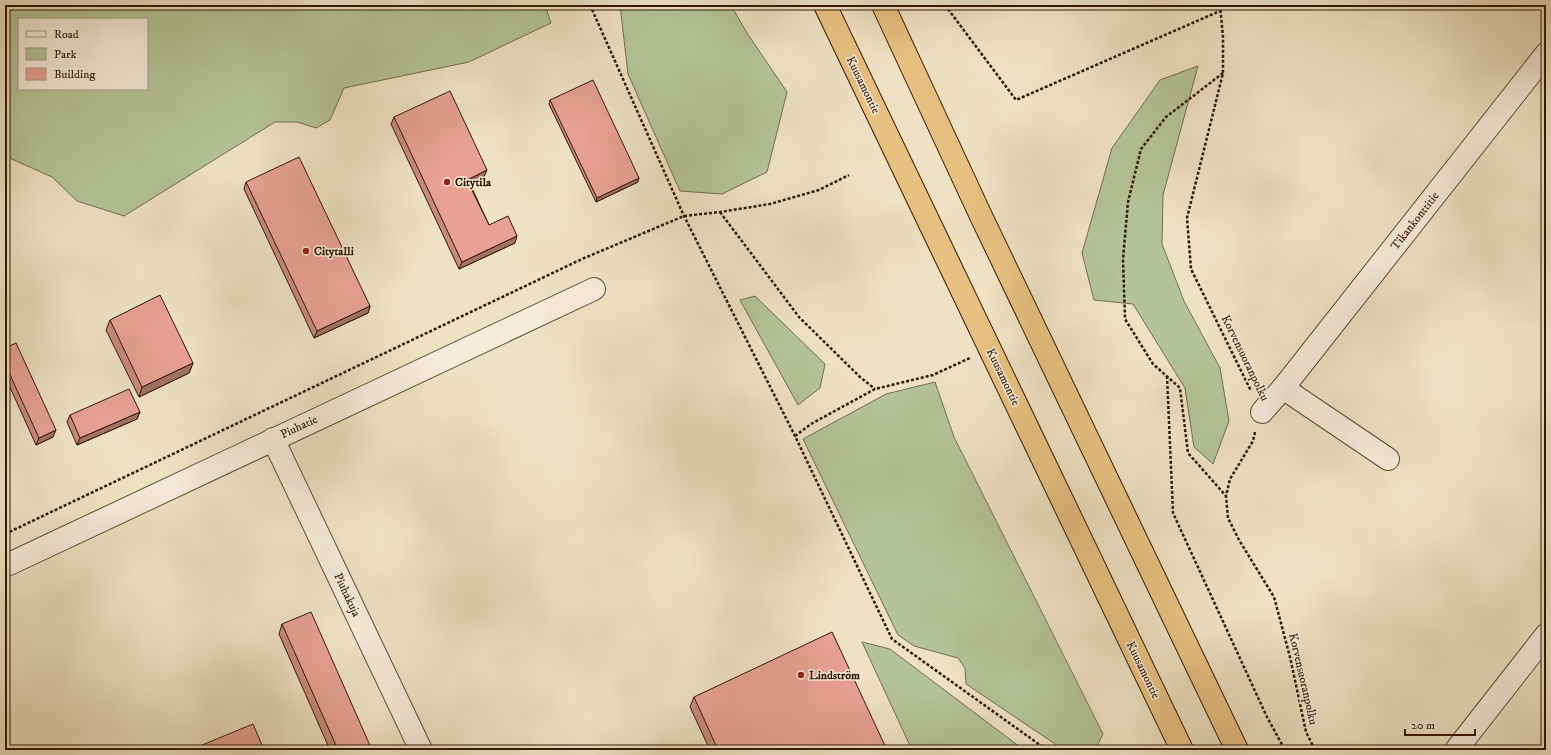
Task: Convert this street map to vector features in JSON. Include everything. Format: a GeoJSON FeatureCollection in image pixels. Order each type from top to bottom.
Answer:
{"type":"FeatureCollection","features":[{"type":"Feature","properties":{"kind":"highway","name":"Kuusamontie"},"geometry":{"type":"LineString","coordinates":[[824,5],[837,29],[1182,750]]}},
{"type":"Feature","properties":{"kind":"highway"},"geometry":{"type":"LineString","coordinates":[[883,5],[981,216],[1237,750]]}},
{"type":"Feature","properties":{"kind":"street","name":"Tikankonttitie"},"geometry":{"type":"LineString","coordinates":[[1262,412],[1283,388],[1546,54]]}},
{"type":"Feature","properties":{"kind":"street","name":"Piuhatie"},"geometry":{"type":"LineString","coordinates":[[5,566],[594,289]]}},
{"type":"Feature","properties":{"kind":"street"},"geometry":{"type":"LineString","coordinates":[[1283,388],[1388,459]]}},
{"type":"Feature","properties":{"kind":"street","name":"Piuhakuja"},"geometry":{"type":"LineString","coordinates":[[273,439],[421,750]]}},
{"type":"Feature","properties":{"kind":"street"},"geometry":{"type":"LineString","coordinates":[[1456,750],[1546,635]]}},
{"type":"Feature","properties":{"kind":"path"},"geometry":{"type":"LineString","coordinates":[[590,5],[684,216],[795,436],[892,640],[1047,750]]}},
{"type":"Feature","properties":{"kind":"path"},"geometry":{"type":"LineString","coordinates":[[945,5],[1016,100],[1220,10]]}},
{"type":"Feature","properties":{"kind":"path","name":"Korvensuoranpolku"},"geometry":{"type":"LineString","coordinates":[[1220,5],[1223,36],[1223,72],[1187,218],[1191,269],[1262,412],[1253,441],[1230,479],[1226,496],[1228,518],[1239,540],[1274,597],[1290,657],[1306,732],[1315,750]]}},
{"type":"Feature","properties":{"kind":"path"},"geometry":{"type":"LineString","coordinates":[[1223,72],[1166,117],[1141,149],[1128,202],[1123,259],[1125,318],[1153,364],[1180,388],[1188,453],[1226,496]]}},
{"type":"Feature","properties":{"kind":"path"},"geometry":{"type":"LineString","coordinates":[[5,534],[582,260],[684,216],[770,204],[818,190],[849,175]]}},
{"type":"Feature","properties":{"kind":"path"},"geometry":{"type":"LineString","coordinates":[[720,212],[800,317],[860,378],[875,389]]}},
{"type":"Feature","properties":{"kind":"path"},"geometry":{"type":"LineString","coordinates":[[795,436],[811,424],[875,389],[933,375],[990,348]]}},
{"type":"Feature","properties":{"kind":"path"},"geometry":{"type":"LineString","coordinates":[[1167,376],[1173,513],[1267,717],[1286,750]]}},
{"type":"Feature","properties":{"kind":"green space"},"geometry":{"type":"Polygon","coordinates":[[[5,5],[545,5],[551,23],[469,62],[344,88],[330,120],[316,128],[297,122],[275,122],[124,216],[77,201],[52,177],[5,156],[5,5]]]}},
{"type":"Feature","properties":{"kind":"green space"},"geometry":{"type":"Polygon","coordinates":[[[620,5],[731,5],[747,33],[787,92],[767,172],[722,194],[680,191],[628,74],[620,5]]]}},
{"type":"Feature","properties":{"kind":"green space"},"geometry":{"type":"Polygon","coordinates":[[[1198,66],[1163,195],[1162,244],[1184,301],[1220,368],[1229,421],[1213,464],[1194,447],[1185,388],[1133,304],[1094,300],[1082,253],[1112,148],[1160,80],[1198,66]]]}},
{"type":"Feature","properties":{"kind":"green space"},"geometry":{"type":"Polygon","coordinates":[[[755,296],[825,364],[820,388],[798,405],[740,300],[755,296]]]}},
{"type":"Feature","properties":{"kind":"green space"},"geometry":{"type":"Polygon","coordinates":[[[935,382],[954,437],[1103,734],[1095,750],[1064,750],[966,684],[965,668],[958,658],[914,646],[898,635],[803,439],[886,394],[935,382]]]}},
{"type":"Feature","properties":{"kind":"green space"},"geometry":{"type":"Polygon","coordinates":[[[862,642],[890,649],[1024,750],[912,750],[862,642]]]}},
{"type":"Feature","properties":{"kind":"building"},"geometry":{"type":"Polygon","coordinates":[[[593,80],[639,178],[597,198],[550,100],[593,80]]]}},
{"type":"Feature","properties":{"kind":"building","name":"Citytila"},"geometry":{"type":"Polygon","coordinates":[[[450,91],[487,170],[467,180],[489,225],[508,216],[517,236],[462,262],[394,117],[450,91]]]}},
{"type":"Feature","properties":{"kind":"building","name":"Citytalli"},"geometry":{"type":"Polygon","coordinates":[[[299,157],[370,306],[317,331],[246,182],[299,157]]]}},
{"type":"Feature","properties":{"kind":"building"},"geometry":{"type":"Polygon","coordinates":[[[160,295],[193,363],[142,387],[110,320],[160,295]]]}},
{"type":"Feature","properties":{"kind":"building"},"geometry":{"type":"Polygon","coordinates":[[[16,343],[56,430],[39,438],[5,364],[5,348],[16,343]]]}},
{"type":"Feature","properties":{"kind":"building"},"geometry":{"type":"Polygon","coordinates":[[[129,389],[140,412],[80,438],[70,415],[129,389]]]}},
{"type":"Feature","properties":{"kind":"building"},"geometry":{"type":"Polygon","coordinates":[[[311,612],[372,750],[338,750],[282,624],[311,612]]]}},
{"type":"Feature","properties":{"kind":"building","name":"Lindström"},"geometry":{"type":"Polygon","coordinates":[[[832,632],[887,750],[718,750],[694,697],[832,632]]]}},
{"type":"Feature","properties":{"kind":"building"},"geometry":{"type":"Polygon","coordinates":[[[253,724],[264,750],[190,750],[253,724]]]}},
{"type":"Feature","properties":{"kind":"place","name":"Citytila"},"geometry":{"type":"Point","coordinates":[447,182]}},
{"type":"Feature","properties":{"kind":"place","name":"Citytalli"},"geometry":{"type":"Point","coordinates":[306,251]}},
{"type":"Feature","properties":{"kind":"place","name":"Lindström"},"geometry":{"type":"Point","coordinates":[801,675]}}]}
